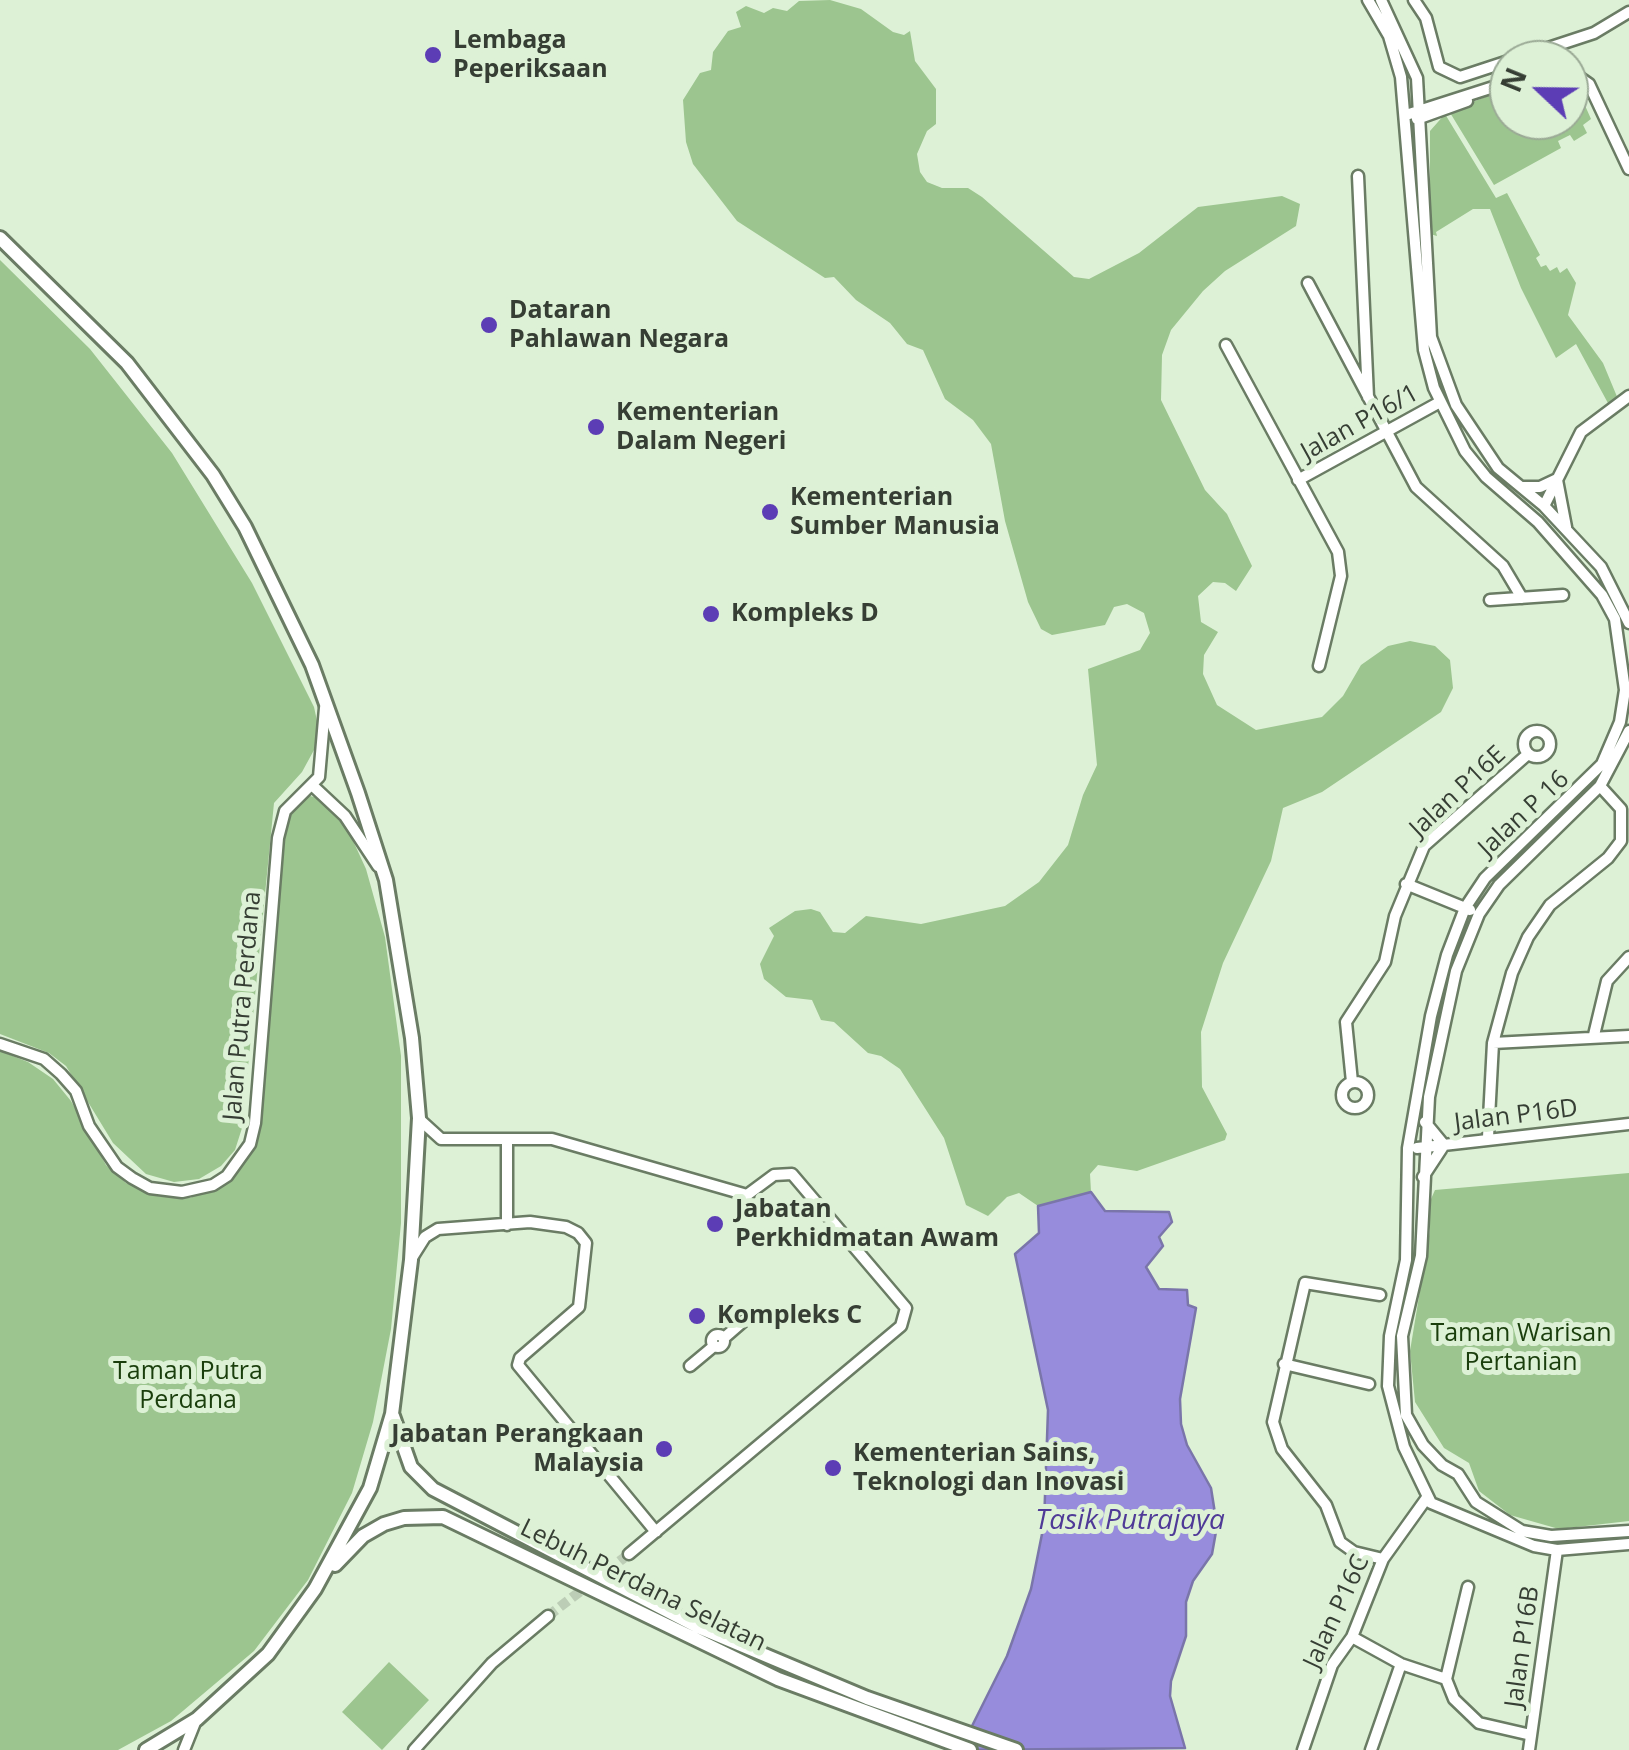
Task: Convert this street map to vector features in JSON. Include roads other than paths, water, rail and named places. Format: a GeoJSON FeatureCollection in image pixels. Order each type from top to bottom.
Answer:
{"type":"FeatureCollection","features":[{"type":"Feature","properties":{"kind":"main road"},"geometry":{"type":"LineString","coordinates":[[0,238],[127,363],[213,474],[253,544],[312,665],[386,880],[412,1038],[418,1118],[411,1260],[392,1414],[370,1488],[315,1589],[268,1654],[197,1719],[146,1750]]}},
{"type":"Feature","properties":{"kind":"main road","name":"Lebuh Perdana Selatan"},"geometry":{"type":"LineString","coordinates":[[392,1414],[411,1467],[433,1489],[698,1626],[970,1750]]}},
{"type":"Feature","properties":{"kind":"main road","name":"Lebuh Perdana Selatan"},"geometry":{"type":"LineString","coordinates":[[315,1589],[373,1529],[404,1518],[443,1516],[778,1678],[1016,1750]]}},
{"type":"Feature","properties":{"kind":"street","name":"Jalan P 16"},"geometry":{"type":"LineString","coordinates":[[1368,0],[1392,46],[1406,118],[1424,350],[1440,402],[1465,451],[1486,478],[1575,561],[1614,619],[1624,703],[1602,764],[1574,796],[1485,878],[1465,908],[1430,1016],[1408,1148],[1406,1260],[1390,1336],[1388,1386],[1404,1447],[1422,1480],[1426,1499]]}},
{"type":"Feature","properties":{"kind":"street"},"geometry":{"type":"LineString","coordinates":[[1382,0],[1400,32],[1418,83],[1436,354],[1456,405],[1498,468],[1544,506],[1601,567],[1628,616]]}},
{"type":"Feature","properties":{"kind":"street"},"geometry":{"type":"LineString","coordinates":[[1414,0],[1426,18],[1439,67],[1460,76],[1489,67]]}},
{"type":"Feature","properties":{"kind":"street"},"geometry":{"type":"LineString","coordinates":[[1573,40],[1594,33],[1629,12]]}},
{"type":"Feature","properties":{"kind":"street"},"geometry":{"type":"LineString","coordinates":[[1418,83],[1442,107]]}},
{"type":"Feature","properties":{"kind":"street"},"geometry":{"type":"LineString","coordinates":[[1589,84],[1629,170]]}},
{"type":"Feature","properties":{"kind":"street"},"geometry":{"type":"LineString","coordinates":[[1406,118],[1489,88]]}},
{"type":"Feature","properties":{"kind":"street"},"geometry":{"type":"LineString","coordinates":[[1422,141],[1442,107]]}},
{"type":"Feature","properties":{"kind":"street"},"geometry":{"type":"LineString","coordinates":[[1358,176],[1369,403]]}},
{"type":"Feature","properties":{"kind":"street"},"geometry":{"type":"LineString","coordinates":[[1308,283],[1416,487],[1503,566],[1522,598]]}},
{"type":"Feature","properties":{"kind":"street"},"geometry":{"type":"LineString","coordinates":[[1226,346],[1341,565],[1319,666]]}},
{"type":"Feature","properties":{"kind":"street"},"geometry":{"type":"LineString","coordinates":[[1575,561],[1546,519],[1544,506],[1580,432],[1629,396]]}},
{"type":"Feature","properties":{"kind":"street","name":"Jalan P16/1"},"geometry":{"type":"LineString","coordinates":[[1298,480],[1440,402]]}},
{"type":"Feature","properties":{"kind":"street"},"geometry":{"type":"LineString","coordinates":[[1486,478],[1531,505],[1544,506]]}},
{"type":"Feature","properties":{"kind":"street"},"geometry":{"type":"LineString","coordinates":[[1521,487],[1540,488],[1557,479]]}},
{"type":"Feature","properties":{"kind":"street"},"geometry":{"type":"LineString","coordinates":[[1557,479],[1566,530]]}},
{"type":"Feature","properties":{"kind":"street"},"geometry":{"type":"LineString","coordinates":[[1490,600],[1563,594]]}},
{"type":"Feature","properties":{"kind":"street"},"geometry":{"type":"LineString","coordinates":[[1614,619],[1629,634]]}},
{"type":"Feature","properties":{"kind":"street"},"geometry":{"type":"LineString","coordinates":[[1622,664],[1629,644]]}},
{"type":"Feature","properties":{"kind":"street"},"geometry":{"type":"LineString","coordinates":[[325,702],[322,766],[314,786],[345,816],[386,880]]}},
{"type":"Feature","properties":{"kind":"street","name":"Jalan P 16"},"geometry":{"type":"LineString","coordinates":[[1629,731],[1600,786],[1527,854],[1480,914],[1456,971],[1441,1025],[1425,1122],[1421,1256],[1402,1336],[1406,1415],[1423,1445],[1442,1465],[1458,1474],[1462,1486],[1492,1515],[1522,1531],[1551,1536],[1629,1531]]}},
{"type":"Feature","properties":{"kind":"street","name":"Jalan P16E"},"geometry":{"type":"LineString","coordinates":[[1352,1082],[1346,1022],[1385,962],[1406,884],[1424,846],[1528,754]]}},
{"type":"Feature","properties":{"kind":"street","name":"Jalan Putra Perdana"},"geometry":{"type":"LineString","coordinates":[[0,1044],[44,1059],[62,1074],[76,1092],[89,1126],[117,1166],[132,1178],[150,1188],[182,1192],[214,1186],[227,1176],[250,1144],[255,1123],[280,824],[291,804],[314,786]]}},
{"type":"Feature","properties":{"kind":"street"},"geometry":{"type":"LineString","coordinates":[[1488,1138],[1493,1043],[1512,973],[1528,937],[1550,904],[1608,858],[1621,841],[1622,808],[1600,786]]}},
{"type":"Feature","properties":{"kind":"street"},"geometry":{"type":"LineString","coordinates":[[1406,884],[1480,914]]}},
{"type":"Feature","properties":{"kind":"street"},"geometry":{"type":"LineString","coordinates":[[1594,1035],[1607,980],[1629,957]]}},
{"type":"Feature","properties":{"kind":"street"},"geometry":{"type":"LineString","coordinates":[[1493,1043],[1629,1036]]}},
{"type":"Feature","properties":{"kind":"street"},"geometry":{"type":"LineString","coordinates":[[418,1118],[441,1139],[552,1139],[747,1195],[774,1175],[792,1174],[906,1308],[900,1326],[629,1554]]}},
{"type":"Feature","properties":{"kind":"street"},"geometry":{"type":"LineString","coordinates":[[1421,1183],[1444,1144],[1425,1122]]}},
{"type":"Feature","properties":{"kind":"street","name":"Jalan P16D"},"geometry":{"type":"LineString","coordinates":[[1408,1148],[1629,1124]]}},
{"type":"Feature","properties":{"kind":"street"},"geometry":{"type":"LineString","coordinates":[[507,1225],[508,1139]]}},
{"type":"Feature","properties":{"kind":"street"},"geometry":{"type":"LineString","coordinates":[[411,1260],[424,1237],[438,1229],[566,1226],[586,1243],[579,1307],[520,1358],[518,1365],[656,1532]]}},
{"type":"Feature","properties":{"kind":"street"},"geometry":{"type":"LineString","coordinates":[[1380,1295],[1305,1283],[1274,1408],[1282,1449],[1326,1505],[1340,1542],[1354,1552],[1383,1559]]}},
{"type":"Feature","properties":{"kind":"street"},"geometry":{"type":"LineString","coordinates":[[690,1366],[748,1318]]}},
{"type":"Feature","properties":{"kind":"street"},"geometry":{"type":"LineString","coordinates":[[1284,1364],[1369,1384]]}},
{"type":"Feature","properties":{"kind":"street"},"geometry":{"type":"LineString","coordinates":[[1422,1480],[1430,1469],[1442,1465]]}},
{"type":"Feature","properties":{"kind":"street"},"geometry":{"type":"LineString","coordinates":[[1442,1506],[1454,1502],[1462,1486]]}},
{"type":"Feature","properties":{"kind":"street"},"geometry":{"type":"LineString","coordinates":[[1426,1499],[1515,1541],[1557,1550],[1629,1544]]}},
{"type":"Feature","properties":{"kind":"street","name":"Jalan P16C"},"geometry":{"type":"LineString","coordinates":[[1303,1750],[1332,1664],[1352,1636],[1383,1559],[1426,1499]]}},
{"type":"Feature","properties":{"kind":"street","name":"Jalan P16B"},"geometry":{"type":"LineString","coordinates":[[1529,1750],[1557,1550]]}},
{"type":"Feature","properties":{"kind":"street"},"geometry":{"type":"LineString","coordinates":[[1468,1587],[1446,1679],[1454,1699],[1467,1716],[1531,1735]]}},
{"type":"Feature","properties":{"kind":"street"},"geometry":{"type":"LineString","coordinates":[[414,1750],[492,1664],[548,1616]]}},
{"type":"Feature","properties":{"kind":"street"},"geometry":{"type":"LineString","coordinates":[[1352,1636],[1401,1664],[1446,1679]]}},
{"type":"Feature","properties":{"kind":"street"},"geometry":{"type":"LineString","coordinates":[[1371,1750],[1401,1664]]}},
{"type":"Feature","properties":{"kind":"street"},"geometry":{"type":"LineString","coordinates":[[184,1750],[197,1719]]}},
{"type":"Feature","properties":{"kind":"water","name":"Tasik Putrajaya"},"geometry":{"type":"Polygon","coordinates":[[[1091,1192],[1105,1211],[1169,1212],[1172,1222],[1159,1237],[1163,1246],[1146,1267],[1159,1289],[1187,1290],[1188,1305],[1196,1308],[1180,1399],[1181,1424],[1187,1445],[1211,1488],[1217,1526],[1212,1554],[1193,1581],[1186,1602],[1186,1636],[1171,1681],[1170,1696],[1185,1748],[960,1750],[1007,1656],[1031,1589],[1044,1524],[1048,1410],[1015,1254],[1039,1233],[1038,1206],[1091,1192]]]}},
{"type":"Feature","properties":{"kind":"tunnel"},"geometry":{"type":"LineString","coordinates":[[548,1616],[629,1554]]}},
{"type":"Feature","properties":{"kind":"place","name":"Lembaga Peperiksaan"},"geometry":{"type":"Point","coordinates":[433,55]}},
{"type":"Feature","properties":{"kind":"place","name":"Dataran Pahlawan Negara"},"geometry":{"type":"Point","coordinates":[489,325]}},
{"type":"Feature","properties":{"kind":"place","name":"Kementerian Dalam Negeri"},"geometry":{"type":"Point","coordinates":[596,427]}},
{"type":"Feature","properties":{"kind":"place","name":"Kementerian Sumber Manusia"},"geometry":{"type":"Point","coordinates":[770,512]}},
{"type":"Feature","properties":{"kind":"place","name":"Kompleks D"},"geometry":{"type":"Point","coordinates":[711,614]}},
{"type":"Feature","properties":{"kind":"place","name":"Jabatan Perkhidmatan Awam"},"geometry":{"type":"Point","coordinates":[715,1224]}},
{"type":"Feature","properties":{"kind":"place","name":"Kompleks C"},"geometry":{"type":"Point","coordinates":[697,1316]}},
{"type":"Feature","properties":{"kind":"place","name":"Jabatan Perangkaan Malaysia"},"geometry":{"type":"Point","coordinates":[664,1449]}},
{"type":"Feature","properties":{"kind":"place","name":"Kementerian Sains, Teknologi dan Inovasi"},"geometry":{"type":"Point","coordinates":[833,1468]}},
{"type":"Feature","properties":{"kind":"park label","name":"Taman Warisan Pertanian"},"geometry":{"type":"Point","coordinates":[1521,1348]}},
{"type":"Feature","properties":{"kind":"park label","name":"Taman Putra Perdana"},"geometry":{"type":"Point","coordinates":[188,1386]}}]}
